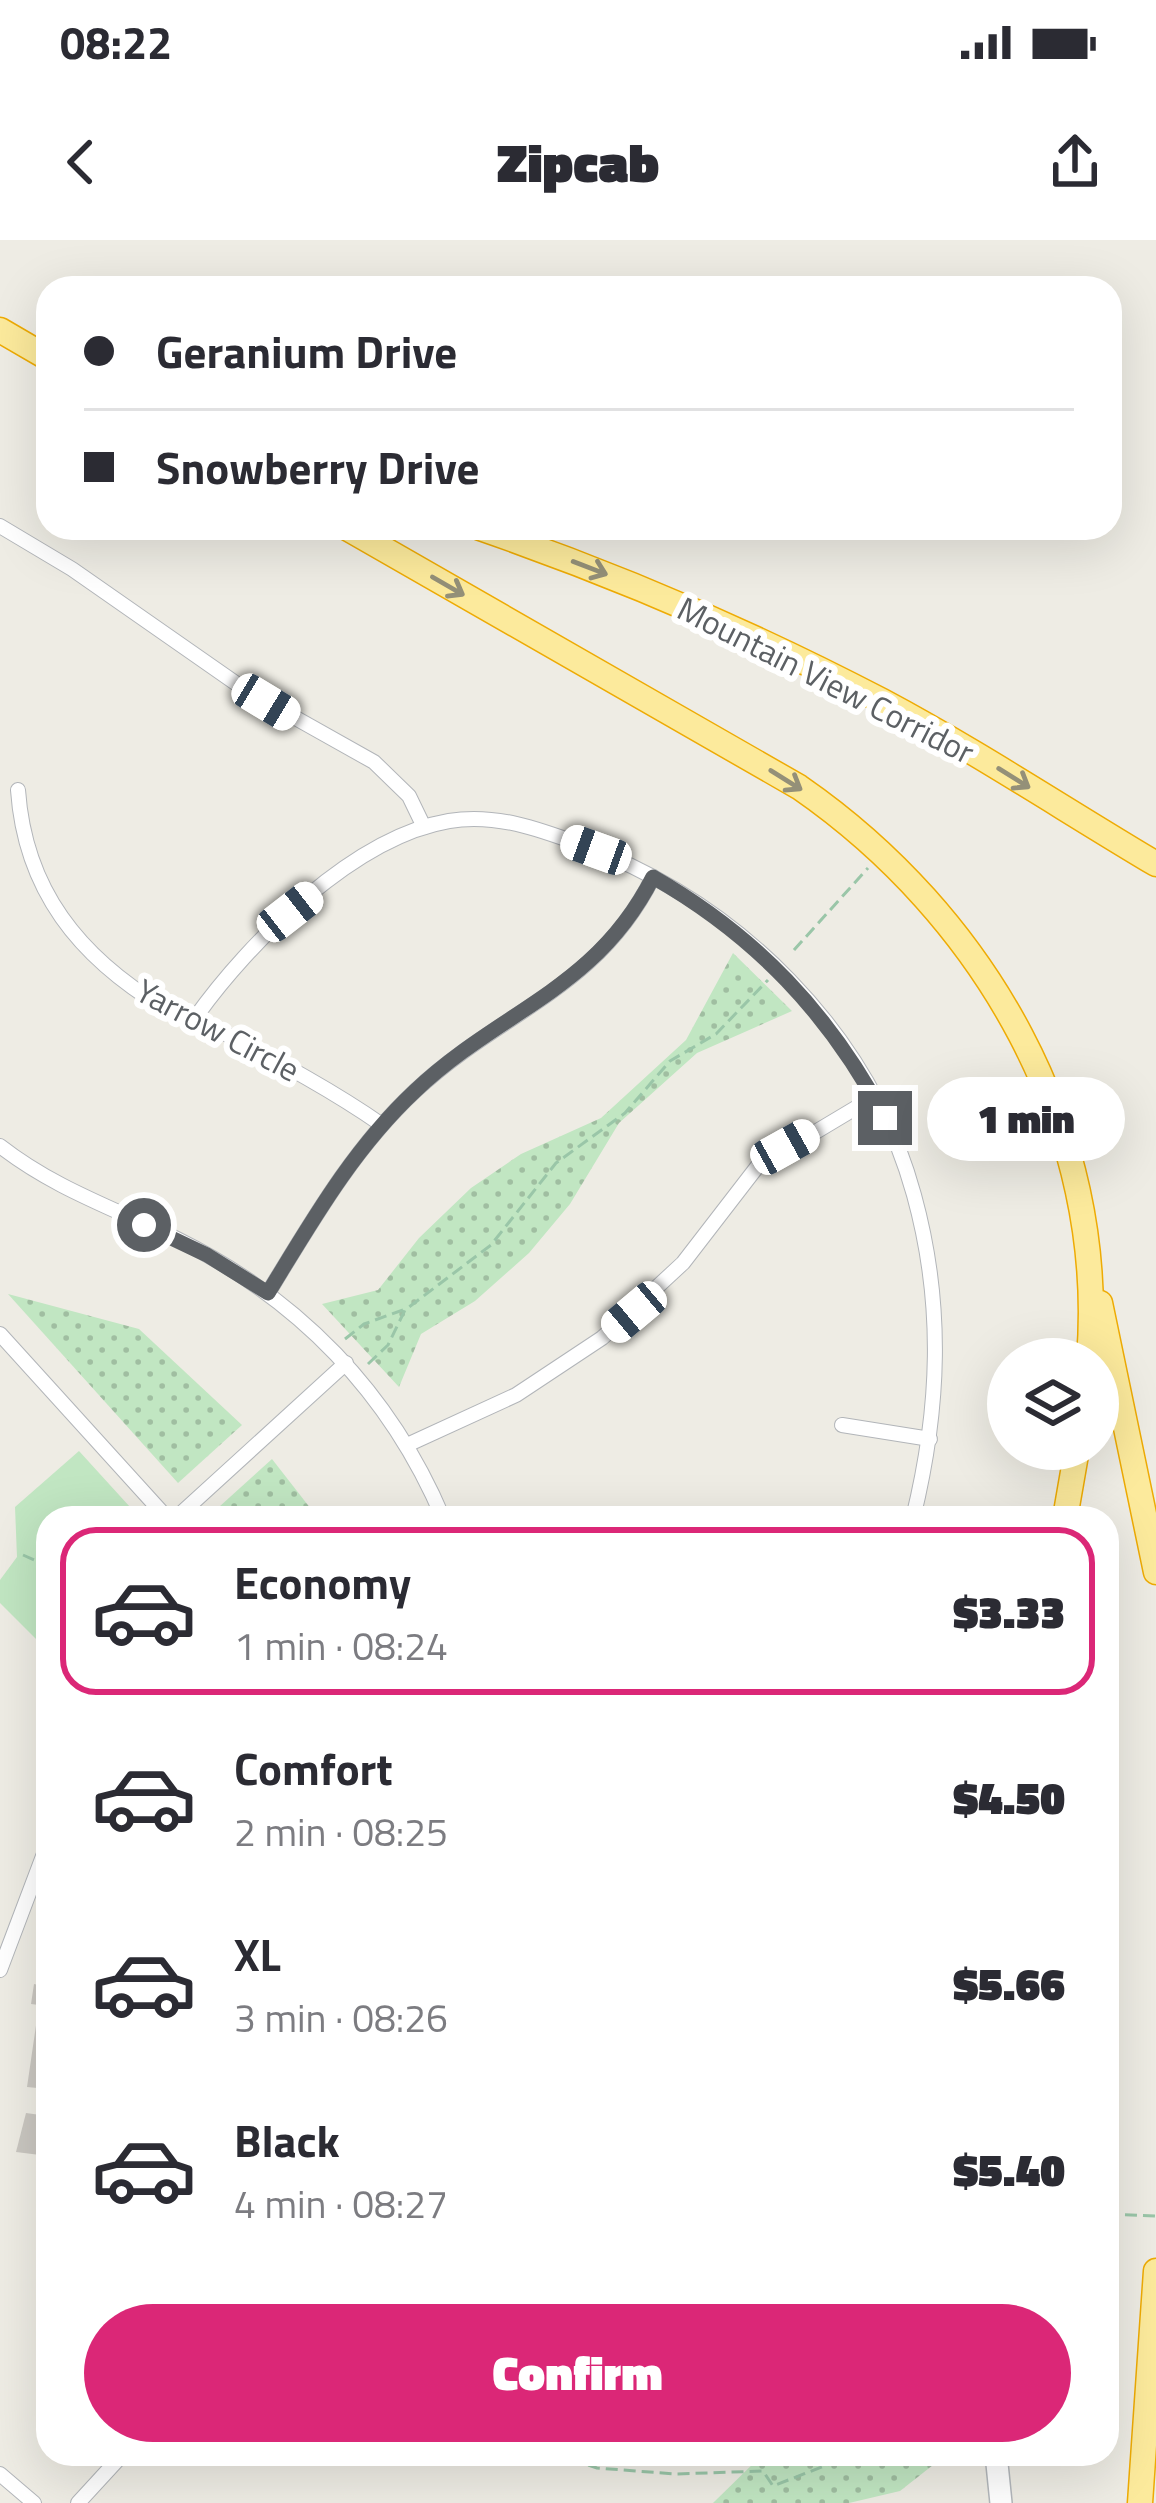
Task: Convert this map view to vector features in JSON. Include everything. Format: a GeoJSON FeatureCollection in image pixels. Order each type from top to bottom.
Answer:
{"type":"FeatureCollection","features":[{"type":"Feature","properties":{"kind":"highway"},"geometry":{"type":"LineString","coordinates":[[0,327],[36,346]]}},
{"type":"Feature","properties":{"kind":"highway"},"geometry":{"type":"LineString","coordinates":[[367,540],[799,787],[892,861],[943,915],[1007,1007],[1053,1106],[1081,1213],[1156,1572]]}},
{"type":"Feature","properties":{"kind":"highway","name":"Mountain View Corridor"},"geometry":{"type":"LineString","coordinates":[[512,540],[667,599],[820,669],[948,738],[1156,864]]}},
{"type":"Feature","properties":{"kind":"highway"},"geometry":{"type":"LineString","coordinates":[[1081,1213],[1089,1275],[1089,1338]]}},
{"type":"Feature","properties":{"kind":"highway"},"geometry":{"type":"LineString","coordinates":[[1067,1506],[1073,1470]]}},
{"type":"Feature","properties":{"kind":"highway"},"geometry":{"type":"LineString","coordinates":[[1140,2503],[1156,2271]]}},
{"type":"Feature","properties":{"kind":"highway"},"geometry":{"type":"LineString","coordinates":[[1150,2503],[1156,2445]]}},
{"type":"Feature","properties":{"kind":"main road"},"geometry":{"type":"LineString","coordinates":[[996,2466],[1001,2503]]}},
{"type":"Feature","properties":{"kind":"street"},"geometry":{"type":"LineString","coordinates":[[0,526],[72,569],[230,680],[374,762],[409,796],[424,827]]}},
{"type":"Feature","properties":{"kind":"street","name":"Yarrow Circle"},"geometry":{"type":"LineString","coordinates":[[18,790],[30,862],[61,921],[123,979],[168,1011],[195,1018],[310,1078],[382,1125]]}},
{"type":"Feature","properties":{"kind":"street"},"geometry":{"type":"LineString","coordinates":[[195,1018],[290,912],[347,868],[424,827],[464,819],[518,824],[653,877],[716,916],[771,960],[820,1015],[874,1097],[909,1179],[932,1279],[937,1340],[930,1439],[916,1506]]}},
{"type":"Feature","properties":{"kind":"street"},"geometry":{"type":"LineString","coordinates":[[268,1293],[334,1185],[382,1125],[466,1048],[580,974],[623,927],[653,877]]}},
{"type":"Feature","properties":{"kind":"street"},"geometry":{"type":"LineString","coordinates":[[407,1445],[516,1395],[602,1338],[682,1263],[758,1167],[874,1097]]}},
{"type":"Feature","properties":{"kind":"street"},"geometry":{"type":"LineString","coordinates":[[0,1146],[69,1192],[173,1237],[268,1293],[346,1363],[407,1445],[437,1506]]}},
{"type":"Feature","properties":{"kind":"street"},"geometry":{"type":"LineString","coordinates":[[0,1334],[156,1506]]}},
{"type":"Feature","properties":{"kind":"street"},"geometry":{"type":"LineString","coordinates":[[189,1506],[346,1363]]}},
{"type":"Feature","properties":{"kind":"street"},"geometry":{"type":"LineString","coordinates":[[842,1425],[930,1439]]}},
{"type":"Feature","properties":{"kind":"street"},"geometry":{"type":"LineString","coordinates":[[0,1970],[36,1875]]}},
{"type":"Feature","properties":{"kind":"street"},"geometry":{"type":"LineString","coordinates":[[78,2503],[112,2466]]}},
{"type":"Feature","properties":{"kind":"street"},"geometry":{"type":"LineString","coordinates":[[0,2474],[34,2503]]}},
{"type":"Feature","properties":{"kind":"path"},"geometry":{"type":"LineString","coordinates":[[794,950],[869,866]]}},
{"type":"Feature","properties":{"kind":"path"},"geometry":{"type":"LineString","coordinates":[[345,1339],[364,1324],[405,1310],[491,1245],[556,1163],[625,1113],[670,1061],[716,1034],[774,974]]}},
{"type":"Feature","properties":{"kind":"path"},"geometry":{"type":"LineString","coordinates":[[368,1364],[388,1345],[405,1310]]}},
{"type":"Feature","properties":{"kind":"path"},"geometry":{"type":"LineString","coordinates":[[23,1556],[36,1561]]}},
{"type":"Feature","properties":{"kind":"path"},"geometry":{"type":"LineString","coordinates":[[1119,2214],[1156,2216]]}},
{"type":"Feature","properties":{"kind":"path"},"geometry":{"type":"LineString","coordinates":[[591,2466],[676,2474],[763,2470],[772,2486],[824,2466]]}},
{"type":"Feature","properties":{"kind":"green space"},"geometry":{"type":"Polygon","coordinates":[[[733,953],[792,1011],[697,1053],[619,1123],[570,1204],[529,1253],[475,1301],[421,1334],[399,1387],[322,1304],[378,1290],[419,1238],[471,1188],[521,1154],[601,1118],[686,1040],[733,953]]]}},
{"type":"Feature","properties":{"kind":"green space"},"geometry":{"type":"Polygon","coordinates":[[[8,1294],[139,1329],[242,1425],[178,1483],[8,1294]]]}},
{"type":"Feature","properties":{"kind":"green space"},"geometry":{"type":"Polygon","coordinates":[[[79,1451],[129,1506],[36,1506],[36,1639],[0,1603],[0,1580],[17,1557],[15,1507],[79,1451]]]}},
{"type":"Feature","properties":{"kind":"green space"},"geometry":{"type":"Polygon","coordinates":[[[272,1459],[309,1506],[220,1506],[272,1459]]]}},
{"type":"Feature","properties":{"kind":"green space"},"geometry":{"type":"Polygon","coordinates":[[[751,2466],[932,2466],[900,2491],[849,2503],[713,2503],[751,2466]]]}},
{"type":"Feature","properties":{"kind":"building"},"geometry":{"type":"Polygon","coordinates":[[[36,2026],[36,2088],[27,2087],[36,2026]]]}},
{"type":"Feature","properties":{"kind":"building"},"geometry":{"type":"Polygon","coordinates":[[[26,2113],[36,2114],[36,2154],[16,2152],[26,2113]]]}},
{"type":"Feature","properties":{"kind":"route"},"geometry":{"type":"LineString","coordinates":[[144,1225],[207,1255],[268,1293],[334,1185],[388,1117],[466,1048],[580,974],[623,927],[653,877],[716,916],[771,960],[841,1043],[885,1118]]}}]}
